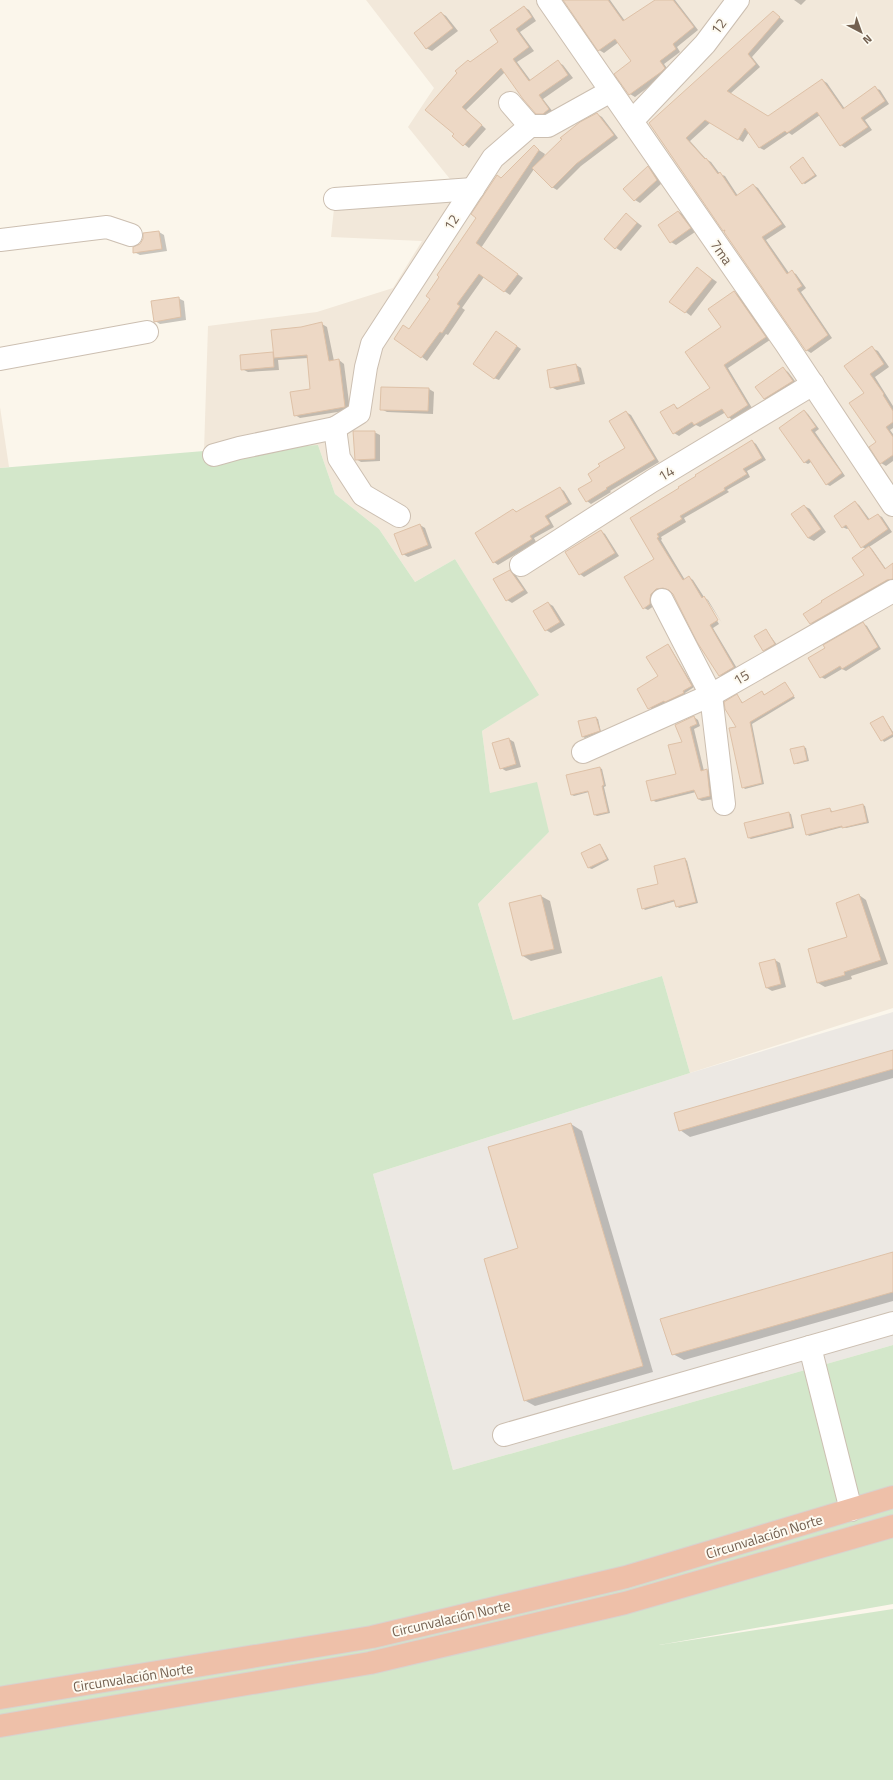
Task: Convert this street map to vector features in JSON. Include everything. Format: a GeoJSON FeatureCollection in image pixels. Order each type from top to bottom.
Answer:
{"type":"FeatureCollection","features":[{"type":"Feature","properties":{"kind":"highway","name":"Circunvalación Norte"},"geometry":{"type":"LineString","coordinates":[[0,1698],[372,1637],[626,1577],[893,1497]]}},
{"type":"Feature","properties":{"kind":"highway"},"geometry":{"type":"LineString","coordinates":[[851,1510],[859,1536]]}},
{"type":"Feature","properties":{"kind":"highway","name":"Circunvalación Norte"},"geometry":{"type":"LineString","coordinates":[[0,1726],[370,1663],[625,1603],[893,1526]]}},
{"type":"Feature","properties":{"kind":"street","name":"7ma"},"geometry":{"type":"LineString","coordinates":[[548,0],[813,384],[893,505]]}},
{"type":"Feature","properties":{"kind":"street","name":"12"},"geometry":{"type":"LineString","coordinates":[[632,121],[705,44],[738,0]]}},
{"type":"Feature","properties":{"kind":"street"},"geometry":{"type":"LineString","coordinates":[[510,103],[530,126],[548,126],[611,91]]}},
{"type":"Feature","properties":{"kind":"street","name":"12"},"geometry":{"type":"LineString","coordinates":[[335,428],[359,413],[366,367],[372,344],[494,158],[530,126]]}},
{"type":"Feature","properties":{"kind":"street"},"geometry":{"type":"LineString","coordinates":[[335,199],[473,189]]}},
{"type":"Feature","properties":{"kind":"street"},"geometry":{"type":"LineString","coordinates":[[0,240],[107,227],[131,235]]}},
{"type":"Feature","properties":{"kind":"street"},"geometry":{"type":"LineString","coordinates":[[0,359],[147,332]]}},
{"type":"Feature","properties":{"kind":"street","name":"14"},"geometry":{"type":"LineString","coordinates":[[521,565],[652,481],[813,384]]}},
{"type":"Feature","properties":{"kind":"street"},"geometry":{"type":"LineString","coordinates":[[214,455],[239,448],[335,428],[339,458],[363,495],[399,516]]}},
{"type":"Feature","properties":{"kind":"street","name":"15"},"geometry":{"type":"LineString","coordinates":[[583,752],[711,695],[893,592]]}},
{"type":"Feature","properties":{"kind":"street"},"geometry":{"type":"LineString","coordinates":[[662,600],[711,695],[724,804]]}},
{"type":"Feature","properties":{"kind":"street"},"geometry":{"type":"LineString","coordinates":[[504,1435],[893,1323]]}},
{"type":"Feature","properties":{"kind":"street"},"geometry":{"type":"LineString","coordinates":[[810,1347],[851,1510]]}},
{"type":"Feature","properties":{"kind":"shaded area"},"geometry":{"type":"Polygon","coordinates":[[[366,0],[893,0],[893,1008],[690,1073],[662,976],[513,1020],[478,904],[549,832],[490,793],[482,731],[538,695],[455,559],[415,582],[379,529],[335,494],[318,445],[204,451],[208,326],[317,312],[393,288],[422,241],[331,237],[335,199],[454,184],[408,127],[434,88],[366,0]]]}},
{"type":"Feature","properties":{"kind":"shaded area"},"geometry":{"type":"Polygon","coordinates":[[[0,407],[9,467],[0,468],[0,407]]]}},
{"type":"Feature","properties":{"kind":"shaded area"},"geometry":{"type":"Polygon","coordinates":[[[893,1012],[893,1345],[453,1470],[373,1174],[690,1073],[893,1012]]]}},
{"type":"Feature","properties":{"kind":"green space"},"geometry":{"type":"Polygon","coordinates":[[[318,445],[335,494],[379,529],[415,582],[455,559],[539,695],[482,731],[490,793],[537,782],[549,832],[478,904],[513,1020],[662,976],[690,1073],[373,1174],[453,1470],[893,1345],[893,1604],[659,1645],[893,1609],[893,1780],[0,1780],[0,468],[204,451],[318,445]]]}},
{"type":"Feature","properties":{"kind":"building"},"geometry":{"type":"Polygon","coordinates":[[[563,0],[608,0],[623,21],[655,0],[673,0],[694,27],[673,44],[676,49],[660,61],[665,68],[629,95],[614,74],[631,61],[615,39],[598,51],[563,0]]]}},
{"type":"Feature","properties":{"kind":"building"},"geometry":{"type":"Polygon","coordinates":[[[524,6],[532,17],[516,29],[529,47],[513,59],[529,81],[558,60],[568,75],[539,95],[549,109],[543,114],[536,114],[523,99],[501,68],[462,107],[482,125],[463,146],[452,136],[454,134],[425,110],[457,73],[455,71],[468,60],[470,62],[498,42],[490,30],[524,6]]]}},
{"type":"Feature","properties":{"kind":"building"},"geometry":{"type":"Polygon","coordinates":[[[773,11],[780,17],[748,54],[756,64],[727,91],[768,116],[822,79],[843,109],[875,86],[885,101],[861,118],[868,127],[840,146],[817,112],[787,133],[785,131],[759,148],[745,128],[738,140],[705,120],[686,138],[705,159],[706,158],[718,174],[720,172],[736,196],[753,184],[782,224],[762,237],[787,274],[792,270],[802,286],[797,289],[828,335],[806,351],[724,232],[725,230],[723,231],[649,123],[773,11]]]}},
{"type":"Feature","properties":{"kind":"building"},"geometry":{"type":"Polygon","coordinates":[[[441,12],[453,28],[426,49],[414,33],[441,12]]]}},
{"type":"Feature","properties":{"kind":"building"},"geometry":{"type":"Polygon","coordinates":[[[597,113],[614,135],[576,164],[552,188],[532,168],[562,139],[560,138],[580,122],[597,113]]]}},
{"type":"Feature","properties":{"kind":"building"},"geometry":{"type":"Polygon","coordinates":[[[534,145],[539,150],[476,243],[518,274],[504,292],[479,274],[457,304],[460,306],[442,333],[440,332],[421,358],[394,339],[403,325],[409,329],[430,299],[426,296],[439,277],[437,275],[476,218],[471,214],[497,175],[501,178],[534,145]]]}},
{"type":"Feature","properties":{"kind":"building"},"geometry":{"type":"Polygon","coordinates":[[[803,157],[815,175],[802,184],[790,167],[803,157]]]}},
{"type":"Feature","properties":{"kind":"building"},"geometry":{"type":"Polygon","coordinates":[[[648,166],[657,180],[634,201],[623,189],[648,166]]]}},
{"type":"Feature","properties":{"kind":"building"},"geometry":{"type":"Polygon","coordinates":[[[678,211],[691,228],[670,243],[658,225],[678,211]]]}},
{"type":"Feature","properties":{"kind":"building"},"geometry":{"type":"Polygon","coordinates":[[[626,213],[637,223],[615,249],[604,239],[626,213]]]}},
{"type":"Feature","properties":{"kind":"building"},"geometry":{"type":"Polygon","coordinates":[[[159,231],[162,249],[133,253],[133,247],[140,244],[143,239],[143,233],[159,231]]]}},
{"type":"Feature","properties":{"kind":"building"},"geometry":{"type":"Polygon","coordinates":[[[697,267],[712,279],[685,313],[669,302],[697,267]]]}},
{"type":"Feature","properties":{"kind":"building"},"geometry":{"type":"Polygon","coordinates":[[[734,291],[766,337],[724,365],[748,405],[728,418],[722,409],[694,425],[692,422],[673,434],[660,412],[674,404],[677,409],[710,388],[685,352],[721,327],[708,309],[734,291]]]}},
{"type":"Feature","properties":{"kind":"building"},"geometry":{"type":"Polygon","coordinates":[[[179,297],[181,317],[154,322],[151,301],[179,297]]]}},
{"type":"Feature","properties":{"kind":"building"},"geometry":{"type":"Polygon","coordinates":[[[322,322],[329,361],[339,359],[345,407],[294,416],[290,392],[310,389],[307,355],[274,358],[271,330],[301,327],[322,322]]]}},
{"type":"Feature","properties":{"kind":"building"},"geometry":{"type":"Polygon","coordinates":[[[496,331],[517,346],[494,379],[473,364],[496,331]]]}},
{"type":"Feature","properties":{"kind":"building"},"geometry":{"type":"Polygon","coordinates":[[[872,346],[884,364],[870,374],[884,394],[883,395],[893,411],[893,422],[886,427],[893,437],[893,455],[880,464],[869,447],[876,442],[849,403],[864,393],[844,366],[872,346]]]}},
{"type":"Feature","properties":{"kind":"building"},"geometry":{"type":"Polygon","coordinates":[[[273,352],[274,367],[241,370],[240,355],[273,352]]]}},
{"type":"Feature","properties":{"kind":"building"},"geometry":{"type":"Polygon","coordinates":[[[576,364],[580,381],[550,388],[547,370],[576,364]]]}},
{"type":"Feature","properties":{"kind":"building"},"geometry":{"type":"Polygon","coordinates":[[[783,367],[793,381],[764,399],[755,387],[783,367]]]}},
{"type":"Feature","properties":{"kind":"building"},"geometry":{"type":"Polygon","coordinates":[[[381,387],[429,388],[428,411],[380,410],[381,387]]]}},
{"type":"Feature","properties":{"kind":"building"},"geometry":{"type":"Polygon","coordinates":[[[804,410],[816,427],[811,430],[842,473],[826,485],[809,459],[804,463],[779,428],[804,410]]]}},
{"type":"Feature","properties":{"kind":"building"},"geometry":{"type":"Polygon","coordinates":[[[626,411],[655,459],[606,488],[607,489],[586,502],[578,489],[592,481],[588,474],[600,466],[598,464],[625,448],[609,421],[626,411]]]}},
{"type":"Feature","properties":{"kind":"building"},"geometry":{"type":"Polygon","coordinates":[[[353,431],[375,431],[375,459],[355,460],[353,431]]]}},
{"type":"Feature","properties":{"kind":"building"},"geometry":{"type":"Polygon","coordinates":[[[752,440],[762,458],[743,469],[747,474],[724,488],[725,490],[680,516],[682,519],[657,534],[659,537],[657,538],[683,580],[689,576],[702,598],[704,596],[718,620],[710,625],[734,667],[719,676],[697,642],[673,594],[669,590],[663,588],[656,589],[651,594],[650,604],[643,609],[624,577],[654,559],[630,518],[679,488],[678,487],[696,476],[695,475],[752,440]]]}},
{"type":"Feature","properties":{"kind":"building"},"geometry":{"type":"Polygon","coordinates":[[[560,487],[568,502],[545,516],[550,524],[530,536],[532,539],[493,563],[475,533],[513,509],[516,512],[560,487]]]}},
{"type":"Feature","properties":{"kind":"building"},"geometry":{"type":"Polygon","coordinates":[[[855,501],[868,520],[878,514],[888,529],[861,548],[846,525],[842,528],[834,516],[855,501]]]}},
{"type":"Feature","properties":{"kind":"building"},"geometry":{"type":"Polygon","coordinates":[[[804,505],[821,529],[808,538],[791,514],[804,505]]]}},
{"type":"Feature","properties":{"kind":"building"},"geometry":{"type":"Polygon","coordinates":[[[420,524],[428,545],[402,555],[394,534],[420,524]]]}},
{"type":"Feature","properties":{"kind":"building"},"geometry":{"type":"Polygon","coordinates":[[[601,530],[615,553],[579,575],[565,552],[601,530]]]}},
{"type":"Feature","properties":{"kind":"building"},"geometry":{"type":"Polygon","coordinates":[[[869,546],[885,569],[893,563],[893,579],[887,580],[810,624],[803,614],[822,602],[821,601],[864,575],[852,558],[869,546]]]}},
{"type":"Feature","properties":{"kind":"building"},"geometry":{"type":"Polygon","coordinates":[[[510,570],[524,590],[506,601],[493,579],[510,570]]]}},
{"type":"Feature","properties":{"kind":"building"},"geometry":{"type":"Polygon","coordinates":[[[548,602],[560,622],[545,631],[533,611],[548,602]]]}},
{"type":"Feature","properties":{"kind":"building"},"geometry":{"type":"Polygon","coordinates":[[[863,622],[878,647],[842,669],[840,666],[820,678],[808,658],[825,648],[823,645],[863,622]]]}},
{"type":"Feature","properties":{"kind":"building"},"geometry":{"type":"Polygon","coordinates":[[[766,629],[775,644],[763,651],[754,636],[766,629]]]}},
{"type":"Feature","properties":{"kind":"building"},"geometry":{"type":"Polygon","coordinates":[[[668,644],[692,686],[683,691],[684,693],[648,709],[637,689],[658,676],[646,657],[668,644]]]}},
{"type":"Feature","properties":{"kind":"building"},"geometry":{"type":"Polygon","coordinates":[[[785,682],[794,696],[750,722],[762,783],[742,788],[729,728],[736,727],[725,709],[724,702],[737,694],[742,703],[762,691],[764,695],[785,682]]]}},
{"type":"Feature","properties":{"kind":"building"},"geometry":{"type":"Polygon","coordinates":[[[694,716],[697,724],[690,727],[701,771],[707,769],[710,796],[698,799],[694,790],[651,801],[646,781],[676,774],[668,745],[682,742],[675,725],[694,716]]]}},
{"type":"Feature","properties":{"kind":"building"},"geometry":{"type":"Polygon","coordinates":[[[883,716],[893,734],[881,741],[870,723],[883,716]]]}},
{"type":"Feature","properties":{"kind":"building"},"geometry":{"type":"Polygon","coordinates":[[[596,717],[600,731],[582,737],[578,721],[596,717]]]}},
{"type":"Feature","properties":{"kind":"building"},"geometry":{"type":"Polygon","coordinates":[[[509,738],[516,764],[500,769],[492,743],[509,738]]]}},
{"type":"Feature","properties":{"kind":"building"},"geometry":{"type":"Polygon","coordinates":[[[804,746],[807,760],[794,764],[790,749],[804,746]]]}},
{"type":"Feature","properties":{"kind":"building"},"geometry":{"type":"Polygon","coordinates":[[[600,767],[604,785],[602,786],[608,812],[594,815],[588,791],[571,795],[566,775],[600,767]]]}},
{"type":"Feature","properties":{"kind":"building"},"geometry":{"type":"Polygon","coordinates":[[[863,804],[867,822],[842,828],[842,826],[806,835],[801,815],[830,808],[831,812],[863,804]]]}},
{"type":"Feature","properties":{"kind":"building"},"geometry":{"type":"Polygon","coordinates":[[[789,812],[792,827],[748,838],[744,823],[789,812]]]}},
{"type":"Feature","properties":{"kind":"building"},"geometry":{"type":"Polygon","coordinates":[[[600,844],[607,859],[588,868],[581,853],[600,844]]]}},
{"type":"Feature","properties":{"kind":"building"},"geometry":{"type":"Polygon","coordinates":[[[685,858],[696,902],[676,907],[674,900],[642,909],[637,889],[658,884],[654,866],[685,858]]]}},
{"type":"Feature","properties":{"kind":"building"},"geometry":{"type":"Polygon","coordinates":[[[859,894],[881,960],[844,972],[845,975],[817,983],[808,949],[847,937],[836,903],[859,894]]]}},
{"type":"Feature","properties":{"kind":"building"},"geometry":{"type":"Polygon","coordinates":[[[541,895],[554,949],[522,956],[509,903],[541,895]]]}},
{"type":"Feature","properties":{"kind":"building"},"geometry":{"type":"Polygon","coordinates":[[[775,959],[781,984],[766,988],[759,963],[775,959]]]}},
{"type":"Feature","properties":{"kind":"building"},"geometry":{"type":"Polygon","coordinates":[[[893,1050],[893,1069],[679,1131],[674,1113],[893,1050]]]}},
{"type":"Feature","properties":{"kind":"building"},"geometry":{"type":"Polygon","coordinates":[[[571,1123],[643,1366],[524,1401],[484,1259],[518,1248],[488,1147],[571,1123]]]}},
{"type":"Feature","properties":{"kind":"building"},"geometry":{"type":"Polygon","coordinates":[[[893,1252],[893,1292],[672,1355],[660,1319],[893,1252]]]}}]}
